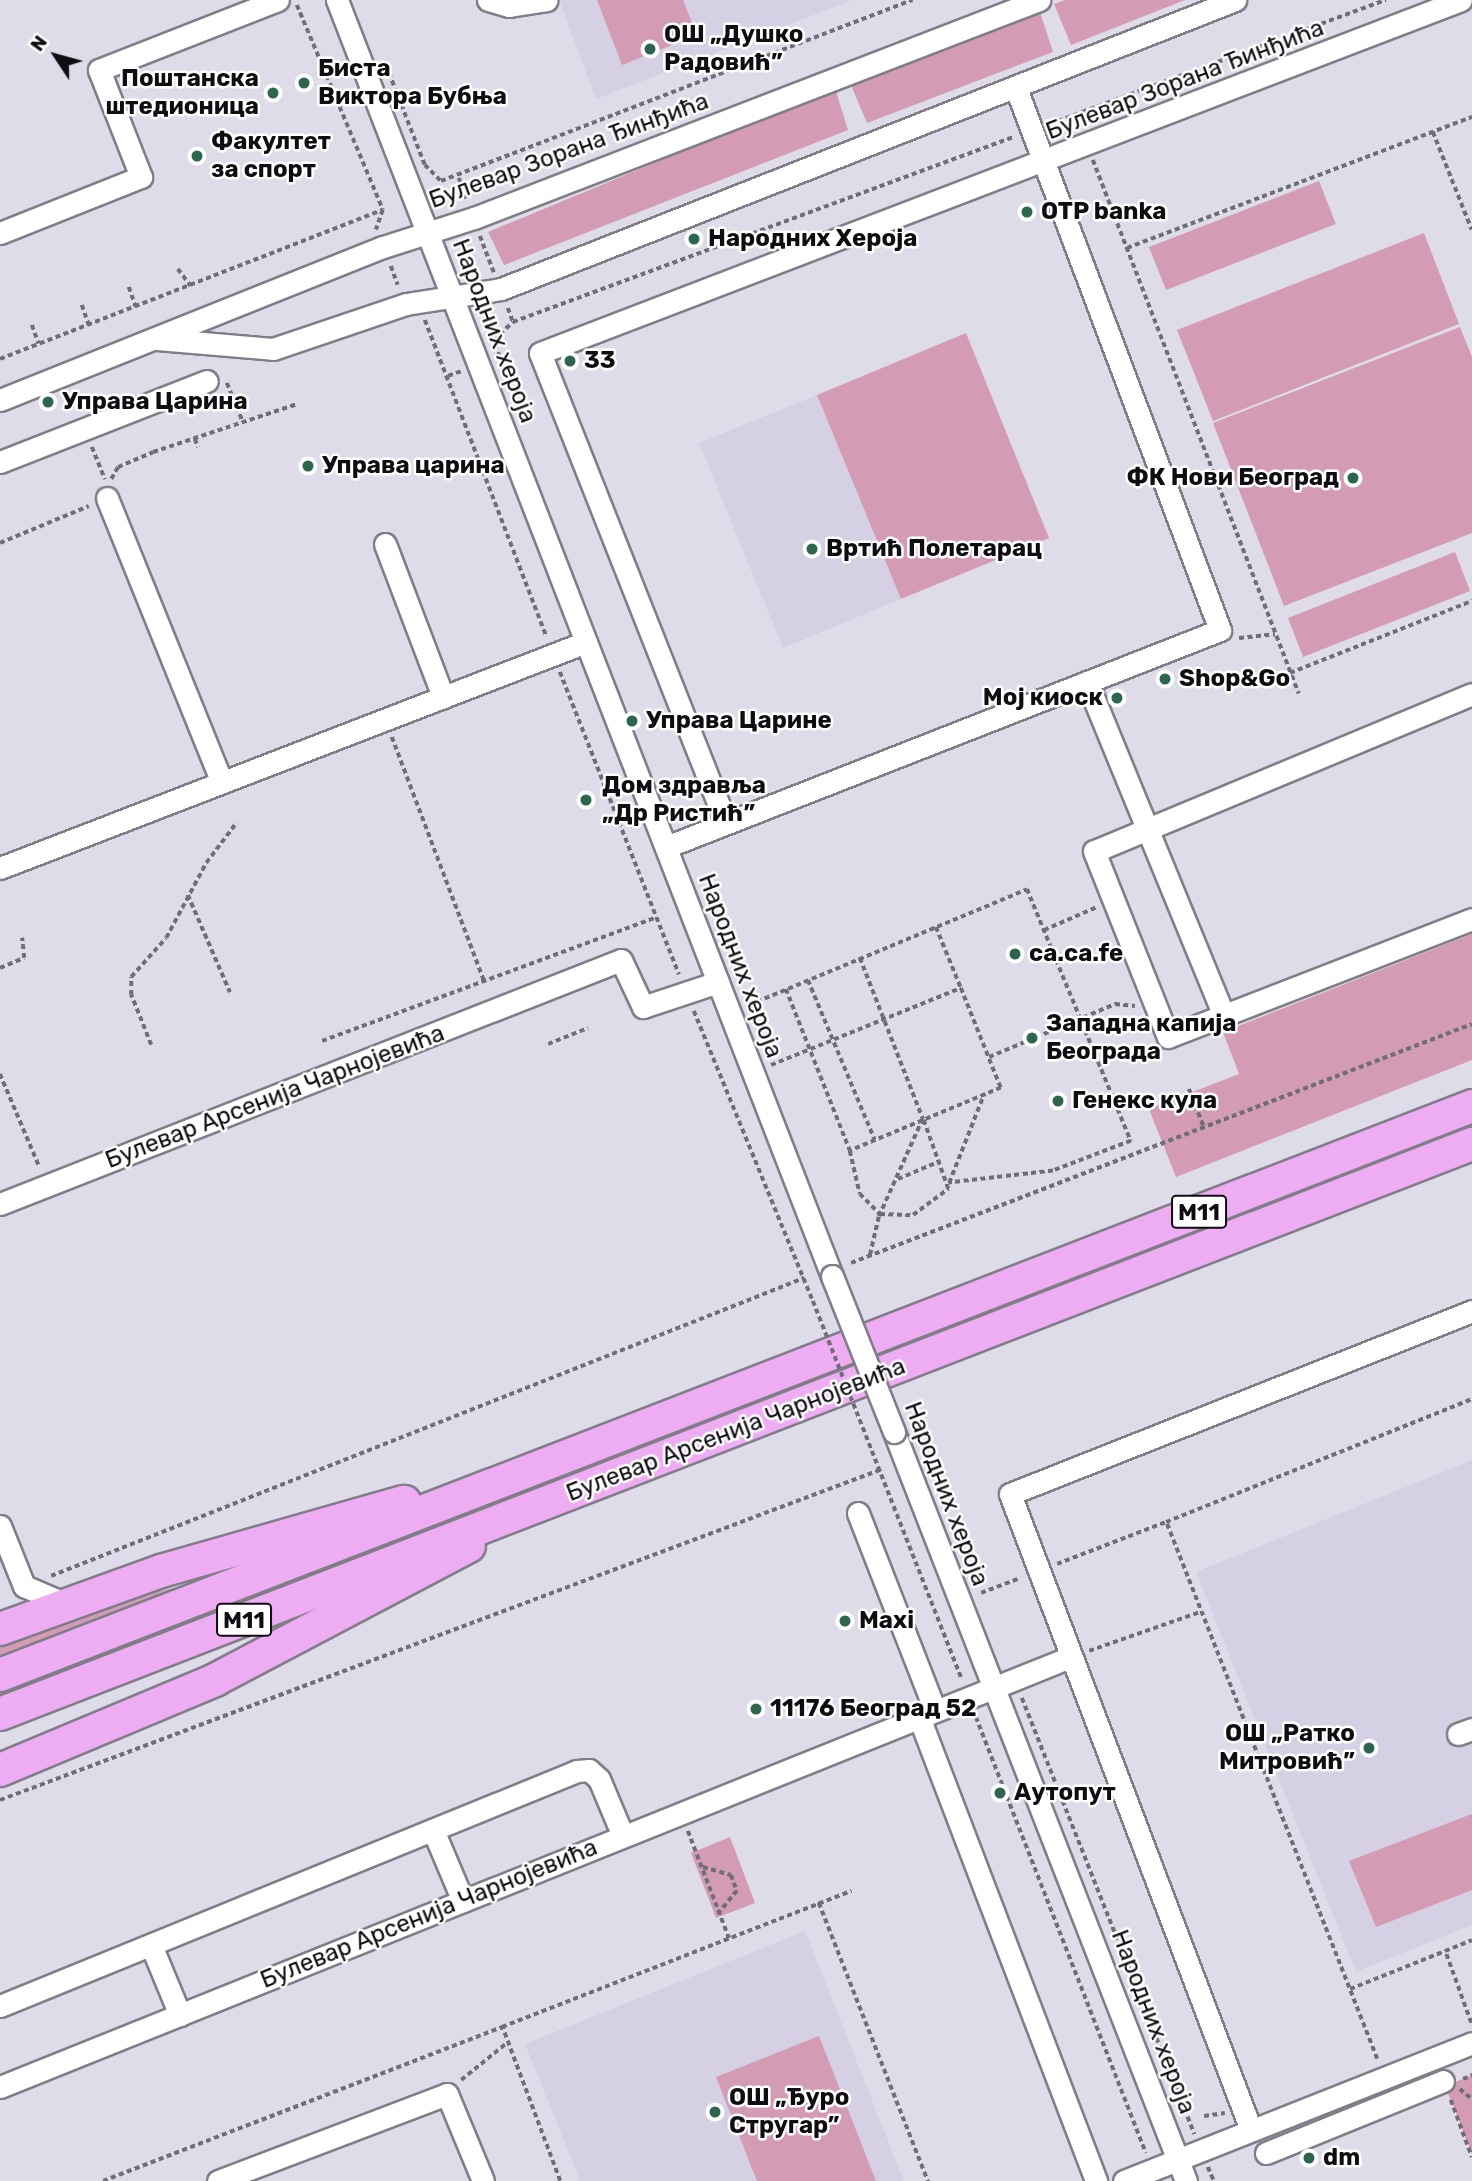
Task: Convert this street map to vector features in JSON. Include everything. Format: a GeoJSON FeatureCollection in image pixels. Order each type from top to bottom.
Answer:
{"type":"FeatureCollection","features":[{"type":"Feature","properties":{"kind":"highway","name":"Булевар Арсенија Чарнојевића"},"geometry":{"type":"LineString","coordinates":[[0,1675],[481,1492],[1472,1106]]}},
{"type":"Feature","properties":{"kind":"highway","name":"Булевар Арсенија Чарнојевића"},"geometry":{"type":"LineString","coordinates":[[0,1714],[1472,1144]]}},
{"type":"Feature","properties":{"kind":"highway"},"geometry":{"type":"LineString","coordinates":[[2,1628],[66,1604],[366,1512],[443,1491],[481,1492]]}},
{"type":"Feature","properties":{"kind":"highway"},"geometry":{"type":"LineString","coordinates":[[0,1770],[215,1680],[439,1567],[487,1527]]}},
{"type":"Feature","properties":{"kind":"street"},"geometry":{"type":"LineString","coordinates":[[0,233],[141,177],[99,70],[278,0]]}},
{"type":"Feature","properties":{"kind":"street","name":"Народних хероја"},"geometry":{"type":"LineString","coordinates":[[337,0],[1186,2181]]}},
{"type":"Feature","properties":{"kind":"street"},"geometry":{"type":"LineString","coordinates":[[488,0],[509,6],[547,0]]}},
{"type":"Feature","properties":{"kind":"street","name":"Булевар Зорана Ђинђића"},"geometry":{"type":"LineString","coordinates":[[0,400],[426,231],[474,218],[1039,0]]}},
{"type":"Feature","properties":{"kind":"street","name":"Булевар Зорана Ђинђића"},"geometry":{"type":"LineString","coordinates":[[157,339],[273,349],[406,304],[501,289],[1236,0]]}},
{"type":"Feature","properties":{"kind":"street","name":"Булевар Зорана Ђинђића"},"geometry":{"type":"LineString","coordinates":[[540,353],[1461,0]]}},
{"type":"Feature","properties":{"kind":"street","name":"Булевар Зорана Ђинђића"},"geometry":{"type":"LineString","coordinates":[[1016,88],[1220,629],[1087,682]]}},
{"type":"Feature","properties":{"kind":"street","name":"Народних хероја"},"geometry":{"type":"LineString","coordinates":[[540,353],[726,823]]}},
{"type":"Feature","properties":{"kind":"street"},"geometry":{"type":"LineString","coordinates":[[0,462],[215,375]]}},
{"type":"Feature","properties":{"kind":"street"},"geometry":{"type":"LineString","coordinates":[[108,493],[222,782]]}},
{"type":"Feature","properties":{"kind":"street"},"geometry":{"type":"LineString","coordinates":[[385,544],[443,697]]}},
{"type":"Feature","properties":{"kind":"street"},"geometry":{"type":"LineString","coordinates":[[0,869],[586,642]]}},
{"type":"Feature","properties":{"kind":"street"},"geometry":{"type":"LineString","coordinates":[[666,847],[1087,682],[1150,827],[1225,1018]]}},
{"type":"Feature","properties":{"kind":"street"},"geometry":{"type":"LineString","coordinates":[[1472,694],[1094,851],[1168,1037],[1225,1018],[1472,919]]}},
{"type":"Feature","properties":{"kind":"street","name":"Булевар Арсенија Чарнојевића"},"geometry":{"type":"LineString","coordinates":[[0,1204],[621,960],[643,1007],[718,982]]}},
{"type":"Feature","properties":{"kind":"street"},"geometry":{"type":"LineString","coordinates":[[1251,2130],[1010,1494],[1472,1311]]}},
{"type":"Feature","properties":{"kind":"street"},"geometry":{"type":"LineString","coordinates":[[858,1513],[927,1714],[1096,2181]]}},
{"type":"Feature","properties":{"kind":"street"},"geometry":{"type":"LineString","coordinates":[[0,1526],[24,1586],[66,1604]]}},
{"type":"Feature","properties":{"kind":"street"},"geometry":{"type":"LineString","coordinates":[[2,1628],[24,1586]]}},
{"type":"Feature","properties":{"kind":"street","name":"Булевар Арсенија Чарнојевића"},"geometry":{"type":"LineString","coordinates":[[0,2087],[1070,1657]]}},
{"type":"Feature","properties":{"kind":"street"},"geometry":{"type":"LineString","coordinates":[[0,2006],[585,1769],[598,1779],[622,1836]]}},
{"type":"Feature","properties":{"kind":"street"},"geometry":{"type":"LineString","coordinates":[[433,1830],[463,1900]]}},
{"type":"Feature","properties":{"kind":"street"},"geometry":{"type":"LineString","coordinates":[[151,1944],[180,2015]]}},
{"type":"Feature","properties":{"kind":"street"},"geometry":{"type":"LineString","coordinates":[[1124,2181],[1472,2043]]}},
{"type":"Feature","properties":{"kind":"street"},"geometry":{"type":"LineString","coordinates":[[1266,2153],[1448,2082]]}},
{"type":"Feature","properties":{"kind":"street"},"geometry":{"type":"LineString","coordinates":[[218,2181],[447,2094],[483,2181]]}},
{"type":"Feature","properties":{"kind":"street"},"geometry":{"type":"LineString","coordinates":[[1325,2101],[1335,2126]]}},
{"type":"Feature","properties":{"kind":"path"},"geometry":{"type":"LineString","coordinates":[[0,359],[383,209],[295,0]]}},
{"type":"Feature","properties":{"kind":"path"},"geometry":{"type":"LineString","coordinates":[[381,51],[425,165],[441,181],[459,178],[912,0]]}},
{"type":"Feature","properties":{"kind":"path"},"geometry":{"type":"LineString","coordinates":[[500,357],[493,340],[513,322],[1386,0]]}},
{"type":"Feature","properties":{"kind":"path"},"geometry":{"type":"LineString","coordinates":[[1127,248],[1472,117]]}},
{"type":"Feature","properties":{"kind":"path"},"geometry":{"type":"LineString","coordinates":[[1433,132],[1472,230]]}},
{"type":"Feature","properties":{"kind":"path"},"geometry":{"type":"LineString","coordinates":[[1087,145],[1299,694]]}},
{"type":"Feature","properties":{"kind":"path"},"geometry":{"type":"LineString","coordinates":[[459,178],[513,322]]}},
{"type":"Feature","properties":{"kind":"path"},"geometry":{"type":"LineString","coordinates":[[178,269],[191,286]]}},
{"type":"Feature","properties":{"kind":"path"},"geometry":{"type":"LineString","coordinates":[[129,287],[136,307]]}},
{"type":"Feature","properties":{"kind":"path"},"geometry":{"type":"LineString","coordinates":[[82,305],[89,325]]}},
{"type":"Feature","properties":{"kind":"path"},"geometry":{"type":"LineString","coordinates":[[419,319],[426,320],[656,917],[813,1301],[1153,2169]]}},
{"type":"Feature","properties":{"kind":"path"},"geometry":{"type":"LineString","coordinates":[[32,325],[39,344]]}},
{"type":"Feature","properties":{"kind":"path"},"geometry":{"type":"LineString","coordinates":[[215,375],[243,422]]}},
{"type":"Feature","properties":{"kind":"path"},"geometry":{"type":"LineString","coordinates":[[118,467],[297,404]]}},
{"type":"Feature","properties":{"kind":"path"},"geometry":{"type":"LineString","coordinates":[[0,543],[108,493],[85,429]]}},
{"type":"Feature","properties":{"kind":"path"},"geometry":{"type":"LineString","coordinates":[[195,439],[198,447]]}},
{"type":"Feature","properties":{"kind":"path"},"geometry":{"type":"LineString","coordinates":[[1290,673],[1472,601]]}},
{"type":"Feature","properties":{"kind":"path"},"geometry":{"type":"LineString","coordinates":[[385,720],[484,981]]}},
{"type":"Feature","properties":{"kind":"path"},"geometry":{"type":"LineString","coordinates":[[151,1045],[131,995],[131,977],[166,938],[188,895],[237,822]]}},
{"type":"Feature","properties":{"kind":"path"},"geometry":{"type":"LineString","coordinates":[[748,1005],[1027,889],[1131,1141],[1053,1171],[949,1184]]}},
{"type":"Feature","properties":{"kind":"path"},"geometry":{"type":"LineString","coordinates":[[188,895],[230,992]]}},
{"type":"Feature","properties":{"kind":"path"},"geometry":{"type":"LineString","coordinates":[[1044,930],[1086,912]]}},
{"type":"Feature","properties":{"kind":"path"},"geometry":{"type":"LineString","coordinates":[[322,1041],[656,917]]}},
{"type":"Feature","properties":{"kind":"path"},"geometry":{"type":"LineString","coordinates":[[850,1151],[1001,1088],[936,927]]}},
{"type":"Feature","properties":{"kind":"path"},"geometry":{"type":"LineString","coordinates":[[0,968],[24,958],[22,938]]}},
{"type":"Feature","properties":{"kind":"path"},"geometry":{"type":"LineString","coordinates":[[860,958],[949,1184]]}},
{"type":"Feature","properties":{"kind":"path"},"geometry":{"type":"LineString","coordinates":[[808,980],[875,1140]]}},
{"type":"Feature","properties":{"kind":"path"},"geometry":{"type":"LineString","coordinates":[[766,1067],[961,988]]}},
{"type":"Feature","properties":{"kind":"path"},"geometry":{"type":"LineString","coordinates":[[786,989],[850,1151],[860,1194],[880,1214],[914,1214],[944,1196],[984,1094]]}},
{"type":"Feature","properties":{"kind":"path"},"geometry":{"type":"LineString","coordinates":[[989,1056],[1120,1002],[1135,1007]]}},
{"type":"Feature","properties":{"kind":"path"},"geometry":{"type":"LineString","coordinates":[[850,1263],[1472,1024]]}},
{"type":"Feature","properties":{"kind":"path"},"geometry":{"type":"LineString","coordinates":[[548,1044],[588,1028]]}},
{"type":"Feature","properties":{"kind":"path"},"geometry":{"type":"LineString","coordinates":[[0,1074],[46,1185]]}},
{"type":"Feature","properties":{"kind":"path"},"geometry":{"type":"LineString","coordinates":[[1189,1089],[1205,1127]]}},
{"type":"Feature","properties":{"kind":"path"},"geometry":{"type":"LineString","coordinates":[[870,1255],[880,1214],[923,1119]]}},
{"type":"Feature","properties":{"kind":"path"},"geometry":{"type":"LineString","coordinates":[[896,1180],[940,1161]]}},
{"type":"Feature","properties":{"kind":"path"},"geometry":{"type":"LineString","coordinates":[[1053,1171],[1058,1183]]}},
{"type":"Feature","properties":{"kind":"path"},"geometry":{"type":"LineString","coordinates":[[24,1586],[803,1278]]}},
{"type":"Feature","properties":{"kind":"path"},"geometry":{"type":"LineString","coordinates":[[1038,1571],[1472,1399]]}},
{"type":"Feature","properties":{"kind":"path"},"geometry":{"type":"LineString","coordinates":[[0,1801],[880,1470]]}},
{"type":"Feature","properties":{"kind":"path"},"geometry":{"type":"LineString","coordinates":[[1166,1522],[1384,2078]]}},
{"type":"Feature","properties":{"kind":"path"},"geometry":{"type":"LineString","coordinates":[[976,1580],[985,1605]]}},
{"type":"Feature","properties":{"kind":"path"},"geometry":{"type":"LineString","coordinates":[[981,1593],[1005,1584]]}},
{"type":"Feature","properties":{"kind":"path"},"geometry":{"type":"LineString","coordinates":[[1070,1657],[1200,1612]]}},
{"type":"Feature","properties":{"kind":"path"},"geometry":{"type":"LineString","coordinates":[[1014,1679],[1214,2181]]}},
{"type":"Feature","properties":{"kind":"path"},"geometry":{"type":"LineString","coordinates":[[680,1813],[729,1939]]}},
{"type":"Feature","properties":{"kind":"path"},"geometry":{"type":"LineString","coordinates":[[703,1867],[731,1875],[737,1891],[720,1912]]}},
{"type":"Feature","properties":{"kind":"path"},"geometry":{"type":"LineString","coordinates":[[103,2181],[851,1891]]}},
{"type":"Feature","properties":{"kind":"path"},"geometry":{"type":"LineString","coordinates":[[819,1903],[928,2181]]}},
{"type":"Feature","properties":{"kind":"path"},"geometry":{"type":"LineString","coordinates":[[1350,1989],[1472,1940]]}},
{"type":"Feature","properties":{"kind":"path"},"geometry":{"type":"LineString","coordinates":[[1444,1951],[1472,2025]]}},
{"type":"Feature","properties":{"kind":"path"},"geometry":{"type":"LineString","coordinates":[[502,2028],[560,2181]]}},
{"type":"Feature","properties":{"kind":"path"},"geometry":{"type":"LineString","coordinates":[[447,2094],[508,2042]]}},
{"type":"Feature","properties":{"kind":"path"},"geometry":{"type":"LineString","coordinates":[[1448,2082],[1472,2099]]}},
{"type":"Feature","properties":{"kind":"path"},"geometry":{"type":"LineString","coordinates":[[1448,2082],[1472,2157]]}},
{"type":"Feature","properties":{"kind":"path"},"geometry":{"type":"LineString","coordinates":[[1203,2116],[1227,2113]]}},
{"type":"Feature","properties":{"kind":"path"},"geometry":{"type":"LineString","coordinates":[[1134,2120],[1140,2118]]}},
{"type":"Feature","properties":{"kind":"shaded area","name":"ОШ „Душко Радовић”"},"geometry":{"type":"Polygon","coordinates":[[[559,0],[852,0],[596,99],[559,0]]]}},
{"type":"Feature","properties":{"kind":"shaded area"},"geometry":{"type":"Polygon","coordinates":[[[597,0],[683,0],[697,35],[622,65],[597,0]]]}},
{"type":"Feature","properties":{"kind":"shaded area"},"geometry":{"type":"Polygon","coordinates":[[[1065,0],[1185,0],[1071,45],[1054,4],[1065,0]]]}},
{"type":"Feature","properties":{"kind":"shaded area"},"geometry":{"type":"Polygon","coordinates":[[[1039,9],[1053,52],[867,123],[850,83],[1039,9]]]}},
{"type":"Feature","properties":{"kind":"shaded area"},"geometry":{"type":"Polygon","coordinates":[[[835,88],[848,130],[504,265],[488,232],[835,88]]]}},
{"type":"Feature","properties":{"kind":"shaded area"},"geometry":{"type":"Polygon","coordinates":[[[1319,181],[1336,224],[1166,290],[1149,247],[1319,181]]]}},
{"type":"Feature","properties":{"kind":"shaded area"},"geometry":{"type":"Polygon","coordinates":[[[1424,233],[1459,324],[1213,421],[1177,330],[1424,233]]]}},
{"type":"Feature","properties":{"kind":"shaded area","name":"ФК Нови Београд"},"geometry":{"type":"Polygon","coordinates":[[[1460,327],[1472,357],[1472,533],[1284,606],[1213,423],[1460,327]]]}},
{"type":"Feature","properties":{"kind":"shaded area"},"geometry":{"type":"Polygon","coordinates":[[[966,333],[1049,538],[901,599],[817,395],[966,333]]]}},
{"type":"Feature","properties":{"kind":"shaded area","name":"Вртић Полетарац"},"geometry":{"type":"Polygon","coordinates":[[[817,395],[901,599],[783,648],[699,443],[817,395]]]}},
{"type":"Feature","properties":{"kind":"shaded area"},"geometry":{"type":"Polygon","coordinates":[[[1455,552],[1470,591],[1303,657],[1288,618],[1455,552]]]}},
{"type":"Feature","properties":{"kind":"shaded area"},"geometry":{"type":"Polygon","coordinates":[[[1472,934],[1472,1060],[1176,1177],[1149,1109],[1239,1074],[1223,1032],[1472,934]]]}},
{"type":"Feature","properties":{"kind":"shaded area"},"geometry":{"type":"Polygon","coordinates":[[[1472,1125],[1472,1140],[0,1705],[0,1690],[1472,1125]]]}},
{"type":"Feature","properties":{"kind":"shaded area","name":"ОШ „Ратко Митровић”"},"geometry":{"type":"Polygon","coordinates":[[[1472,1460],[1472,1925],[1356,1972],[1196,1572],[1472,1460]]]}},
{"type":"Feature","properties":{"kind":"shaded area"},"geometry":{"type":"Polygon","coordinates":[[[235,1575],[0,1665],[0,1645],[122,1599],[235,1575]]]}},
{"type":"Feature","properties":{"kind":"shaded area"},"geometry":{"type":"Polygon","coordinates":[[[1472,1814],[1472,1890],[1376,1927],[1349,1861],[1472,1814]]]}},
{"type":"Feature","properties":{"kind":"shaded area"},"geometry":{"type":"Polygon","coordinates":[[[730,1837],[755,1903],[716,1918],[691,1853],[730,1837]]]}},
{"type":"Feature","properties":{"kind":"shaded area","name":"ОШ „Ђуро Стругар”"},"geometry":{"type":"Polygon","coordinates":[[[805,1931],[904,2181],[580,2181],[525,2044],[805,1931]]]}},
{"type":"Feature","properties":{"kind":"shaded area"},"geometry":{"type":"Polygon","coordinates":[[[819,2036],[876,2181],[757,2181],[716,2077],[819,2036]]]}},
{"type":"Feature","properties":{"kind":"shaded area"},"geometry":{"type":"Polygon","coordinates":[[[1472,2075],[1472,2154],[1445,2086],[1472,2075]]]}},
{"type":"Feature","properties":{"kind":"place","name":"ОШ „Душко Радовић”"},"geometry":{"type":"Point","coordinates":[650,49]}},
{"type":"Feature","properties":{"kind":"place","name":"Биста Виктора Бубња"},"geometry":{"type":"Point","coordinates":[304,83]}},
{"type":"Feature","properties":{"kind":"place","name":"Поштанска штедионица"},"geometry":{"type":"Point","coordinates":[273,93]}},
{"type":"Feature","properties":{"kind":"place","name":"Факултет за спорт"},"geometry":{"type":"Point","coordinates":[197,156]}},
{"type":"Feature","properties":{"kind":"place","name":"OTP banka"},"geometry":{"type":"Point","coordinates":[1027,212]}},
{"type":"Feature","properties":{"kind":"place","name":"Народних Хероја"},"geometry":{"type":"Point","coordinates":[694,239]}},
{"type":"Feature","properties":{"kind":"place","name":"33"},"geometry":{"type":"Point","coordinates":[570,361]}},
{"type":"Feature","properties":{"kind":"place","name":"Управа Царина"},"geometry":{"type":"Point","coordinates":[48,402]}},
{"type":"Feature","properties":{"kind":"place","name":"Управа царина"},"geometry":{"type":"Point","coordinates":[308,466]}},
{"type":"Feature","properties":{"kind":"place","name":"ФК Нови Београд"},"geometry":{"type":"Point","coordinates":[1353,478]}},
{"type":"Feature","properties":{"kind":"place","name":"Вртић Полетарац"},"geometry":{"type":"Point","coordinates":[812,549]}},
{"type":"Feature","properties":{"kind":"place","name":"Shop&Go"},"geometry":{"type":"Point","coordinates":[1165,679]}},
{"type":"Feature","properties":{"kind":"place","name":"Мој киоск"},"geometry":{"type":"Point","coordinates":[1117,698]}},
{"type":"Feature","properties":{"kind":"place","name":"Управа Царине"},"geometry":{"type":"Point","coordinates":[632,721]}},
{"type":"Feature","properties":{"kind":"place","name":"Дом здравља „Др Ристић”"},"geometry":{"type":"Point","coordinates":[586,800]}},
{"type":"Feature","properties":{"kind":"place","name":"ca.ca.fe"},"geometry":{"type":"Point","coordinates":[1015,954]}},
{"type":"Feature","properties":{"kind":"place","name":"Западна капија Београда"},"geometry":{"type":"Point","coordinates":[1032,1038]}},
{"type":"Feature","properties":{"kind":"place","name":"Генекс кула"},"geometry":{"type":"Point","coordinates":[1058,1101]}},
{"type":"Feature","properties":{"kind":"place","name":"Maxi"},"geometry":{"type":"Point","coordinates":[845,1621]}},
{"type":"Feature","properties":{"kind":"place","name":"11176 Београд 52"},"geometry":{"type":"Point","coordinates":[756,1709]}},
{"type":"Feature","properties":{"kind":"place","name":"ОШ „Ратко Митровић”"},"geometry":{"type":"Point","coordinates":[1369,1748]}},
{"type":"Feature","properties":{"kind":"place","name":"Аутопут"},"geometry":{"type":"Point","coordinates":[1000,1793]}},
{"type":"Feature","properties":{"kind":"place","name":"ОШ „Ђуро Стругар”"},"geometry":{"type":"Point","coordinates":[715,2112]}},
{"type":"Feature","properties":{"kind":"place","name":"dm"},"geometry":{"type":"Point","coordinates":[1309,2158]}}]}
